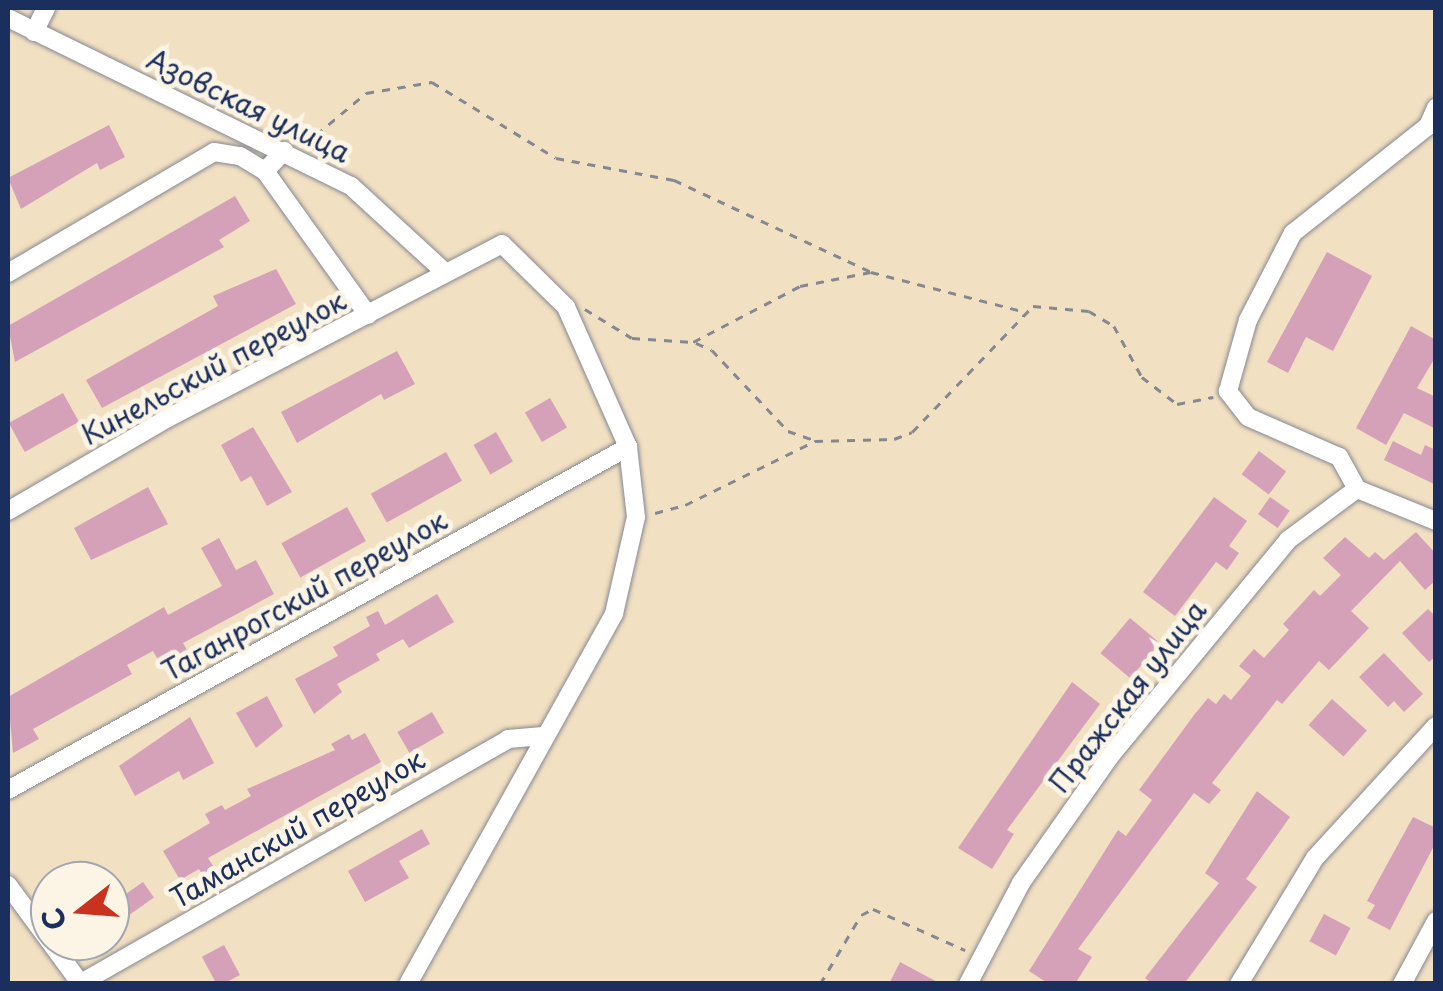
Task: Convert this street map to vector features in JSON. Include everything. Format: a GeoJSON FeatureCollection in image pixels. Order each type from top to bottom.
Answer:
{"type":"FeatureCollection","features":[{"type":"Feature","properties":{"kind":"street"},"geometry":{"type":"LineString","coordinates":[[34,32],[46,8]]}},
{"type":"Feature","properties":{"kind":"street","name":"Азовская улица"},"geometry":{"type":"LineString","coordinates":[[8,18],[352,186],[445,272]]}},
{"type":"Feature","properties":{"kind":"street"},"geometry":{"type":"LineString","coordinates":[[1436,108],[1428,126],[1293,233],[1248,320],[1228,391],[1248,417],[1338,457],[1366,490],[1436,521]]}},
{"type":"Feature","properties":{"kind":"street"},"geometry":{"type":"LineString","coordinates":[[266,171],[284,151]]}},
{"type":"Feature","properties":{"kind":"street"},"geometry":{"type":"LineString","coordinates":[[8,273],[214,152],[266,171],[368,315]]}},
{"type":"Feature","properties":{"kind":"street","name":"Кинельский переулок"},"geometry":{"type":"LineString","coordinates":[[8,511],[166,419],[502,244],[566,307]]}},
{"type":"Feature","properties":{"kind":"street"},"geometry":{"type":"LineString","coordinates":[[408,984],[614,614],[636,517],[628,447],[566,307]]}},
{"type":"Feature","properties":{"kind":"street","name":"Таганрогский переулок"},"geometry":{"type":"LineString","coordinates":[[8,790],[628,447]]}},
{"type":"Feature","properties":{"kind":"street","name":"Пражская улица"},"geometry":{"type":"LineString","coordinates":[[968,984],[1032,867],[1206,636],[1288,540],[1366,490]]}},
{"type":"Feature","properties":{"kind":"street"},"geometry":{"type":"LineString","coordinates":[[1239,984],[1316,858],[1435,727]]}},
{"type":"Feature","properties":{"kind":"street","name":"Таманский переулок"},"geometry":{"type":"LineString","coordinates":[[81,983],[508,740],[546,736]]}},
{"type":"Feature","properties":{"kind":"street"},"geometry":{"type":"LineString","coordinates":[[8,885],[81,983]]}},
{"type":"Feature","properties":{"kind":"street"},"geometry":{"type":"LineString","coordinates":[[1402,984],[1436,921]]}},
{"type":"Feature","properties":{"kind":"path"},"geometry":{"type":"LineString","coordinates":[[284,151],[308,143],[336,112],[366,93],[432,82],[507,122],[556,158],[674,180],[870,272],[1024,311],[1089,311],[1114,326],[1142,377],[1177,404],[1228,391]]}},
{"type":"Feature","properties":{"kind":"path"},"geometry":{"type":"LineString","coordinates":[[693,342],[800,286],[870,272]]}},
{"type":"Feature","properties":{"kind":"path"},"geometry":{"type":"LineString","coordinates":[[566,307],[612,320],[632,338],[693,342],[712,350],[788,431],[816,441]]}},
{"type":"Feature","properties":{"kind":"path"},"geometry":{"type":"LineString","coordinates":[[636,517],[685,505],[816,441],[846,435],[894,438],[912,432],[1004,340],[1024,311]]}},
{"type":"Feature","properties":{"kind":"path"},"geometry":{"type":"LineString","coordinates":[[820,984],[862,915],[873,909],[984,954]]}},
{"type":"Feature","properties":{"kind":"building"},"geometry":{"type":"Polygon","coordinates":[[[109,125],[125,157],[100,170],[97,163],[21,209],[8,178],[109,125]]]}},
{"type":"Feature","properties":{"kind":"building"},"geometry":{"type":"Polygon","coordinates":[[[235,196],[250,221],[219,240],[224,247],[15,362],[8,326],[235,196]]]}},
{"type":"Feature","properties":{"kind":"building"},"geometry":{"type":"Polygon","coordinates":[[[1327,252],[1372,276],[1333,351],[1306,337],[1288,373],[1267,362],[1327,252]]]}},
{"type":"Feature","properties":{"kind":"building"},"geometry":{"type":"Polygon","coordinates":[[[276,269],[296,304],[102,408],[86,380],[218,306],[213,296],[276,269]]]}},
{"type":"Feature","properties":{"kind":"building"},"geometry":{"type":"Polygon","coordinates":[[[1411,326],[1436,340],[1436,356],[1417,388],[1436,397],[1436,429],[1404,413],[1386,445],[1356,428],[1411,326]]]}},
{"type":"Feature","properties":{"kind":"building"},"geometry":{"type":"Polygon","coordinates":[[[397,351],[415,384],[384,400],[381,394],[297,443],[281,412],[397,351]]]}},
{"type":"Feature","properties":{"kind":"building"},"geometry":{"type":"Polygon","coordinates":[[[63,393],[79,422],[25,452],[9,423],[63,393]]]}},
{"type":"Feature","properties":{"kind":"building"},"geometry":{"type":"Polygon","coordinates":[[[550,398],[567,427],[542,442],[525,412],[550,398]]]}},
{"type":"Feature","properties":{"kind":"building"},"geometry":{"type":"Polygon","coordinates":[[[253,427],[292,492],[267,506],[251,476],[241,482],[221,445],[253,427]]]}},
{"type":"Feature","properties":{"kind":"building"},"geometry":{"type":"Polygon","coordinates":[[[496,432],[513,461],[490,474],[473,445],[496,432]]]}},
{"type":"Feature","properties":{"kind":"building"},"geometry":{"type":"Polygon","coordinates":[[[1393,441],[1421,455],[1425,445],[1436,450],[1436,485],[1384,460],[1393,441]]]}},
{"type":"Feature","properties":{"kind":"building"},"geometry":{"type":"Polygon","coordinates":[[[1259,451],[1286,471],[1269,495],[1242,474],[1259,451]]]}},
{"type":"Feature","properties":{"kind":"building"},"geometry":{"type":"Polygon","coordinates":[[[446,452],[462,481],[387,523],[371,494],[446,452]]]}},
{"type":"Feature","properties":{"kind":"building"},"geometry":{"type":"Polygon","coordinates":[[[148,487],[168,524],[91,560],[74,528],[148,487]]]}},
{"type":"Feature","properties":{"kind":"building"},"geometry":{"type":"Polygon","coordinates":[[[1214,497],[1247,521],[1229,546],[1239,553],[1227,570],[1216,562],[1175,616],[1143,592],[1214,497]]]}},
{"type":"Feature","properties":{"kind":"building"},"geometry":{"type":"Polygon","coordinates":[[[1270,497],[1290,511],[1278,528],[1258,514],[1270,497]]]}},
{"type":"Feature","properties":{"kind":"building"},"geometry":{"type":"Polygon","coordinates":[[[347,507],[366,541],[300,577],[281,543],[347,507]]]}},
{"type":"Feature","properties":{"kind":"building"},"geometry":{"type":"Polygon","coordinates":[[[1416,532],[1436,554],[1436,580],[1425,590],[1400,561],[1351,611],[1369,628],[1329,670],[1319,661],[1282,704],[1277,700],[1212,783],[1221,790],[1209,804],[1194,793],[1078,949],[1092,957],[1075,984],[1049,984],[1029,971],[1118,830],[1126,836],[1152,800],[1139,790],[1194,715],[1208,698],[1216,704],[1224,694],[1231,700],[1251,676],[1239,666],[1254,649],[1264,658],[1289,630],[1283,624],[1314,590],[1320,596],[1341,575],[1323,558],[1345,537],[1369,558],[1375,552],[1384,560],[1416,532]]]}},
{"type":"Feature","properties":{"kind":"building"},"geometry":{"type":"Polygon","coordinates":[[[219,538],[236,570],[256,560],[274,594],[183,643],[188,652],[162,667],[153,651],[127,665],[132,674],[33,729],[39,739],[13,753],[8,697],[164,607],[168,615],[222,586],[201,548],[219,538]]]}},
{"type":"Feature","properties":{"kind":"building"},"geometry":{"type":"Polygon","coordinates":[[[437,594],[454,622],[409,648],[403,639],[376,654],[380,660],[337,684],[342,692],[314,714],[295,679],[338,656],[333,647],[370,626],[366,617],[378,611],[385,625],[437,594]]]}},
{"type":"Feature","properties":{"kind":"building"},"geometry":{"type":"Polygon","coordinates":[[[1428,609],[1436,617],[1436,656],[1429,662],[1402,633],[1428,609]]]}},
{"type":"Feature","properties":{"kind":"building"},"geometry":{"type":"Polygon","coordinates":[[[1130,618],[1160,643],[1130,678],[1100,653],[1130,618]]]}},
{"type":"Feature","properties":{"kind":"building"},"geometry":{"type":"Polygon","coordinates":[[[1384,653],[1423,694],[1404,712],[1394,701],[1388,707],[1359,677],[1384,653]]]}},
{"type":"Feature","properties":{"kind":"building"},"geometry":{"type":"Polygon","coordinates":[[[1072,682],[1100,704],[1007,830],[1014,834],[992,869],[958,848],[1072,682]]]}},
{"type":"Feature","properties":{"kind":"building"},"geometry":{"type":"Polygon","coordinates":[[[267,696],[283,726],[256,748],[236,713],[267,696]]]}},
{"type":"Feature","properties":{"kind":"building"},"geometry":{"type":"Polygon","coordinates":[[[1332,699],[1367,730],[1344,756],[1309,725],[1332,699]]]}},
{"type":"Feature","properties":{"kind":"building"},"geometry":{"type":"Polygon","coordinates":[[[432,712],[444,733],[409,753],[397,732],[432,712]]]}},
{"type":"Feature","properties":{"kind":"building"},"geometry":{"type":"Polygon","coordinates":[[[190,717],[214,763],[183,780],[179,771],[135,796],[119,766],[190,717]]]}},
{"type":"Feature","properties":{"kind":"building"},"geometry":{"type":"Polygon","coordinates":[[[365,733],[381,762],[208,858],[219,876],[207,883],[199,869],[180,880],[163,851],[210,823],[205,814],[222,805],[225,810],[251,796],[247,789],[335,750],[331,744],[349,734],[352,740],[365,733]]]}},
{"type":"Feature","properties":{"kind":"building"},"geometry":{"type":"Polygon","coordinates":[[[1257,791],[1290,817],[1246,879],[1257,887],[1184,984],[1153,984],[1145,978],[1219,883],[1205,873],[1257,791]]]}},
{"type":"Feature","properties":{"kind":"building"},"geometry":{"type":"Polygon","coordinates":[[[1413,817],[1436,828],[1436,842],[1390,930],[1367,918],[1375,905],[1367,901],[1413,817]]]}},
{"type":"Feature","properties":{"kind":"building"},"geometry":{"type":"Polygon","coordinates":[[[422,829],[430,844],[399,861],[409,878],[365,902],[348,871],[422,829]]]}},
{"type":"Feature","properties":{"kind":"building"},"geometry":{"type":"Polygon","coordinates":[[[143,882],[154,898],[130,914],[130,891],[143,882]]]}},
{"type":"Feature","properties":{"kind":"building"},"geometry":{"type":"Polygon","coordinates":[[[1324,914],[1350,928],[1336,955],[1309,941],[1324,914]]]}},
{"type":"Feature","properties":{"kind":"building"},"geometry":{"type":"Polygon","coordinates":[[[224,945],[240,975],[216,984],[202,957],[224,945]]]}},
{"type":"Feature","properties":{"kind":"building"},"geometry":{"type":"Polygon","coordinates":[[[900,962],[941,984],[889,984],[900,962]]]}}]}
